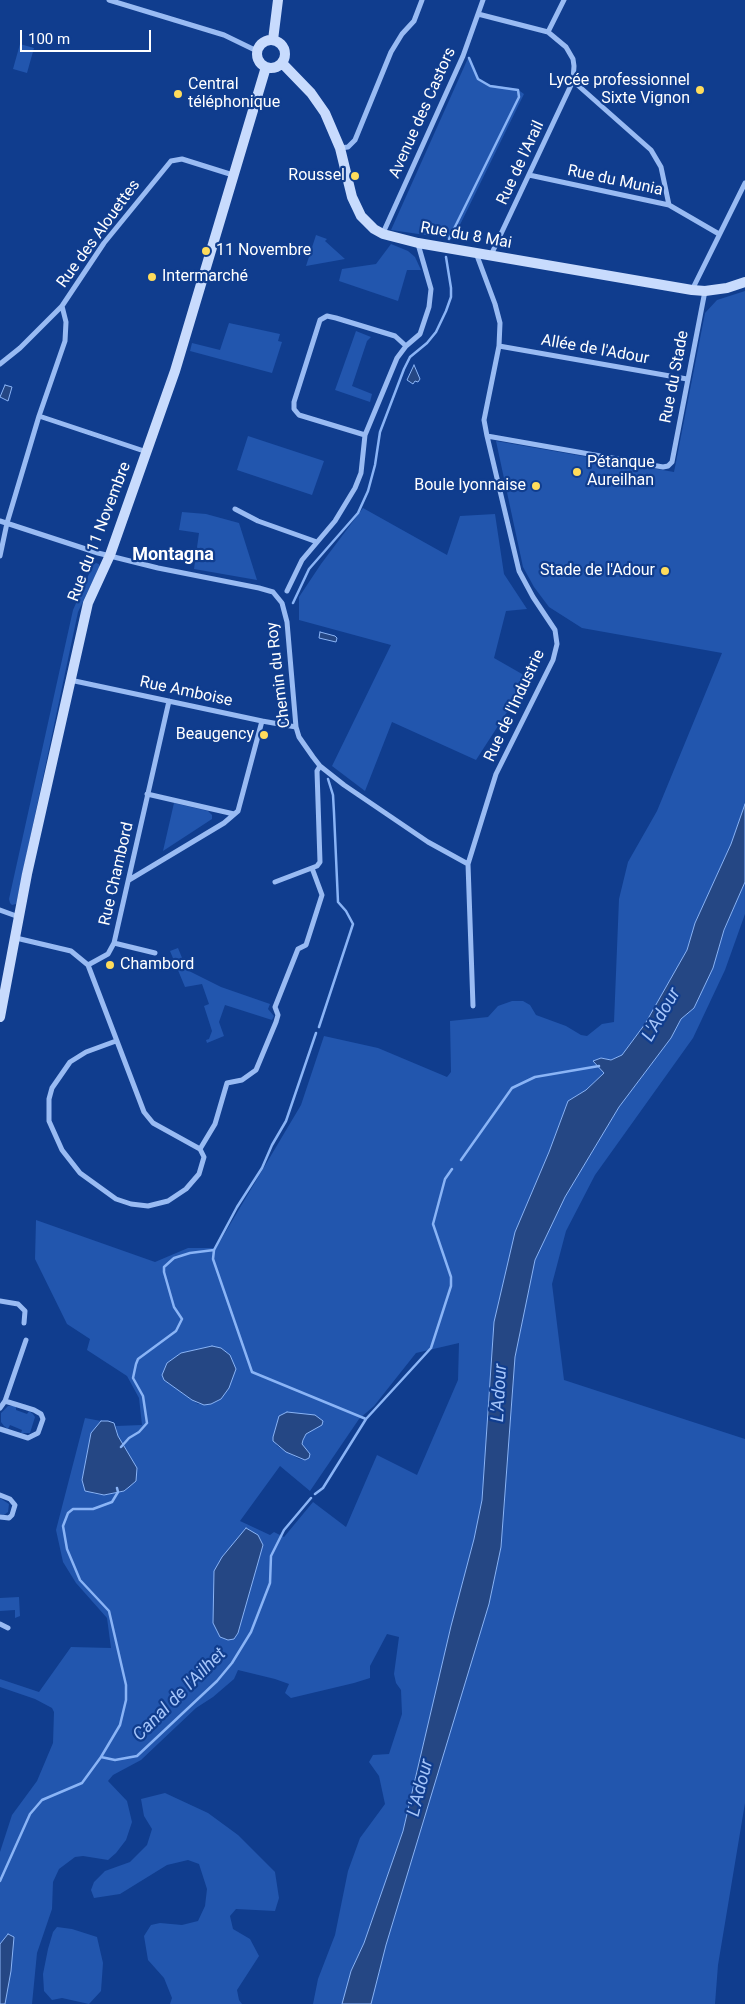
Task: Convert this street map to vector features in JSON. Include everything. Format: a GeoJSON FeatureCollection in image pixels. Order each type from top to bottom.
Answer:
{"type":"FeatureCollection","features":[{"type":"Feature","properties":{"kind":"street"},"geometry":{"type":"LineString","coordinates":[[109,0],[224,35],[257,51]]}},
{"type":"Feature","properties":{"kind":"street"},"geometry":{"type":"LineString","coordinates":[[273,40],[278,0]]}},
{"type":"Feature","properties":{"kind":"street"},"geometry":{"type":"LineString","coordinates":[[340,148],[348,148],[355,140],[390,52],[402,34],[414,21],[422,0]]}},
{"type":"Feature","properties":{"kind":"street","name":"Avenue des Castors"},"geometry":{"type":"LineString","coordinates":[[383,234],[463,56],[483,0]]}},
{"type":"Feature","properties":{"kind":"street"},"geometry":{"type":"LineString","coordinates":[[478,14],[548,32],[564,0]]}},
{"type":"Feature","properties":{"kind":"street","name":"Rue de l'Arail"},"geometry":{"type":"LineString","coordinates":[[491,255],[573,81],[574,66],[571,55],[566,47],[548,32]]}},
{"type":"Feature","properties":{"kind":"street"},"geometry":{"type":"LineString","coordinates":[[273,40],[280,44],[285,51],[282,63],[274,68],[266,68],[260,63],[257,51],[264,42],[273,40]]}},
{"type":"Feature","properties":{"kind":"street","name":"Rue du 8 Mai"},"geometry":{"type":"LineString","coordinates":[[282,63],[311,93],[325,113],[340,148],[352,197],[361,216],[374,229],[383,234],[418,243],[692,290],[705,291],[727,288],[745,282]]}},
{"type":"Feature","properties":{"kind":"street","name":"Rue du 11 Novembre"},"geometry":{"type":"LineString","coordinates":[[0,1017],[88,602],[110,555],[177,366],[232,175],[266,68]]}},
{"type":"Feature","properties":{"kind":"street"},"geometry":{"type":"LineString","coordinates":[[573,81],[651,150],[661,166],[669,206]]}},
{"type":"Feature","properties":{"kind":"street","name":"Rue des Alouettes"},"geometry":{"type":"LineString","coordinates":[[0,364],[20,348],[62,306],[104,243],[142,194],[172,161],[182,159],[232,175]]}},
{"type":"Feature","properties":{"kind":"street","name":"Rue du Munia"},"geometry":{"type":"LineString","coordinates":[[529,174],[669,206],[719,234]]}},
{"type":"Feature","properties":{"kind":"street"},"geometry":{"type":"LineString","coordinates":[[692,290],[745,183]]}},
{"type":"Feature","properties":{"kind":"street"},"geometry":{"type":"LineString","coordinates":[[287,591],[302,560],[335,521],[355,488],[361,473],[365,435],[397,358],[406,346],[420,334],[429,307],[431,289],[418,243]]}},
{"type":"Feature","properties":{"kind":"street","name":"Rue de l'Industrie"},"geometry":{"type":"LineString","coordinates":[[473,1006],[468,864],[496,774],[554,660],[557,644],[556,630],[533,598],[518,571],[487,436],[484,420],[499,346],[500,323],[476,252]]}},
{"type":"Feature","properties":{"kind":"street","name":"Rue du Stade"},"geometry":{"type":"LineString","coordinates":[[487,436],[663,467],[668,466],[672,462],[705,291]]}},
{"type":"Feature","properties":{"kind":"street"},"geometry":{"type":"LineString","coordinates":[[0,556],[6,523],[65,340],[66,322],[62,306]]}},
{"type":"Feature","properties":{"kind":"street"},"geometry":{"type":"LineString","coordinates":[[365,435],[299,415],[294,409],[294,402],[320,320],[327,316],[336,318],[394,336],[406,346]]}},
{"type":"Feature","properties":{"kind":"street","name":"Allée de l'Adour"},"geometry":{"type":"LineString","coordinates":[[499,346],[687,379]]}},
{"type":"Feature","properties":{"kind":"street"},"geometry":{"type":"LineString","coordinates":[[39,416],[147,452]]}},
{"type":"Feature","properties":{"kind":"street"},"geometry":{"type":"LineString","coordinates":[[235,509],[258,521],[316,542]]}},
{"type":"Feature","properties":{"kind":"street","name":"Chemin du Roy"},"geometry":{"type":"LineString","coordinates":[[0,521],[98,553],[158,568],[273,592],[282,603],[287,622],[296,727],[299,737],[320,766],[344,785],[428,842],[468,864]]}},
{"type":"Feature","properties":{"kind":"street","name":"Rue Amboise"},"geometry":{"type":"LineString","coordinates":[[70,680],[296,727]]}},
{"type":"Feature","properties":{"kind":"street","name":"Rue Chambord"},"geometry":{"type":"LineString","coordinates":[[88,965],[108,954],[114,943],[169,700]]}},
{"type":"Feature","properties":{"kind":"street"},"geometry":{"type":"LineString","coordinates":[[129,880],[224,823],[238,811],[262,721]]}},
{"type":"Feature","properties":{"kind":"street"},"geometry":{"type":"LineString","coordinates":[[275,882],[317,866],[320,858],[317,771],[320,766]]}},
{"type":"Feature","properties":{"kind":"street"},"geometry":{"type":"LineString","coordinates":[[147,794],[234,814]]}},
{"type":"Feature","properties":{"kind":"street"},"geometry":{"type":"LineString","coordinates":[[200,1149],[215,1124],[227,1083],[242,1080],[256,1070],[276,1022],[278,1015],[275,1007],[298,949],[306,945],[322,895],[312,868]]}},
{"type":"Feature","properties":{"kind":"street"},"geometry":{"type":"LineString","coordinates":[[0,910],[20,917]]}},
{"type":"Feature","properties":{"kind":"street"},"geometry":{"type":"LineString","coordinates":[[16,938],[71,951],[88,965],[144,1112],[153,1123],[200,1149],[204,1156],[199,1174],[186,1189],[168,1201],[148,1206],[116,1199],[80,1173],[62,1150],[48,1121],[49,1099],[56,1079],[70,1062],[86,1052],[116,1041]]}},
{"type":"Feature","properties":{"kind":"street"},"geometry":{"type":"LineString","coordinates":[[114,943],[155,952]]}},
{"type":"Feature","properties":{"kind":"street"},"geometry":{"type":"LineString","coordinates":[[0,1301],[18,1304],[25,1311],[24,1323]]}},
{"type":"Feature","properties":{"kind":"street"},"geometry":{"type":"LineString","coordinates":[[0,1408],[5,1400],[26,1340]]}},
{"type":"Feature","properties":{"kind":"street"},"geometry":{"type":"LineString","coordinates":[[0,1429],[28,1438],[38,1433],[42,1419],[41,1414],[34,1410],[5,1400]]}},
{"type":"Feature","properties":{"kind":"street"},"geometry":{"type":"LineString","coordinates":[[0,1495],[10,1499],[15,1505],[9,1518],[0,1516]]}},
{"type":"Feature","properties":{"kind":"street"},"geometry":{"type":"LineString","coordinates":[[0,1624],[8,1628]]}},
{"type":"Feature","properties":{"kind":"shaded area"},"geometry":{"type":"Polygon","coordinates":[[[20,44],[34,48],[27,73],[13,69],[20,44]]]}},
{"type":"Feature","properties":{"kind":"shaded area"},"geometry":{"type":"Polygon","coordinates":[[[469,56],[478,79],[491,85],[517,89],[524,94],[453,239],[391,230],[469,56]]]}},
{"type":"Feature","properties":{"kind":"shaded area"},"geometry":{"type":"Polygon","coordinates":[[[316,235],[327,239],[325,241],[345,259],[306,266],[316,235]]]}},
{"type":"Feature","properties":{"kind":"shaded area"},"geometry":{"type":"Polygon","coordinates":[[[391,244],[408,251],[415,257],[421,270],[407,270],[398,301],[339,281],[342,269],[376,264],[391,244]]]}},
{"type":"Feature","properties":{"kind":"shaded area"},"geometry":{"type":"Polygon","coordinates":[[[745,291],[745,804],[731,844],[695,923],[687,950],[645,1024],[622,1055],[611,1060],[601,1058],[593,1061],[604,1073],[586,1090],[568,1101],[549,1152],[515,1232],[494,1322],[482,1500],[474,1539],[451,1626],[403,1831],[364,1943],[351,1971],[342,2004],[313,2004],[318,1979],[335,1935],[348,1871],[360,1838],[385,1804],[379,1776],[369,1762],[373,1755],[389,1754],[402,1714],[401,1690],[396,1683],[394,1674],[399,1637],[387,1634],[370,1666],[370,1678],[354,1683],[291,1698],[285,1693],[289,1684],[238,1670],[234,1679],[213,1697],[196,1708],[141,1760],[113,1775],[108,1781],[127,1801],[132,1822],[126,1840],[108,1860],[83,1856],[75,1857],[59,1869],[53,1882],[52,1909],[37,1953],[32,2004],[5,2004],[14,1937],[8,1934],[0,1944],[0,1852],[12,1815],[37,1781],[53,1743],[54,1712],[52,1708],[35,1699],[0,1687],[0,1679],[39,1692],[71,1647],[111,1648],[107,1618],[76,1583],[63,1562],[56,1530],[85,1418],[101,1421],[91,1433],[82,1480],[85,1490],[95,1494],[104,1495],[124,1491],[135,1481],[137,1468],[118,1436],[116,1426],[142,1425],[139,1398],[127,1376],[87,1350],[90,1339],[67,1324],[35,1259],[36,1220],[155,1262],[188,1248],[216,1248],[301,1105],[324,1036],[378,1048],[447,1077],[451,1072],[450,1021],[488,1017],[498,1006],[512,1001],[523,1001],[530,1005],[536,1015],[566,1026],[581,1035],[587,1036],[602,1024],[614,1022],[619,899],[628,862],[657,811],[722,653],[582,628],[549,607],[534,587],[523,567],[496,441],[674,472],[705,313],[717,300],[745,291]],[[459,1343],[416,1353],[374,1406],[359,1419],[310,1491],[280,1466],[240,1521],[270,1535],[274,1532],[284,1537],[313,1502],[346,1527],[377,1455],[417,1475],[458,1380],[459,1343]],[[212,1346],[181,1353],[162,1375],[164,1380],[198,1404],[211,1404],[221,1399],[236,1369],[230,1355],[221,1348],[212,1346]],[[279,1416],[273,1437],[277,1446],[299,1459],[305,1460],[309,1458],[310,1454],[302,1444],[306,1434],[279,1416]],[[258,1535],[214,1571],[213,1623],[234,1639],[238,1633],[263,1545],[258,1535]]]}},
{"type":"Feature","properties":{"kind":"shaded area"},"geometry":{"type":"Polygon","coordinates":[[[229,323],[280,334],[278,341],[282,342],[272,373],[190,351],[192,343],[220,350],[229,323]]]}},
{"type":"Feature","properties":{"kind":"shaded area"},"geometry":{"type":"Polygon","coordinates":[[[356,331],[371,337],[367,341],[352,386],[372,394],[370,402],[335,390],[356,331]]]}},
{"type":"Feature","properties":{"kind":"shaded area"},"geometry":{"type":"Polygon","coordinates":[[[248,436],[324,461],[312,495],[237,470],[248,436]]]}},
{"type":"Feature","properties":{"kind":"shaded area"},"geometry":{"type":"Polygon","coordinates":[[[363,508],[447,555],[460,516],[495,514],[504,574],[527,609],[506,611],[494,658],[529,678],[476,760],[392,722],[365,791],[332,766],[391,645],[299,620],[299,597],[363,508]]]}},
{"type":"Feature","properties":{"kind":"shaded area"},"geometry":{"type":"Polygon","coordinates":[[[182,512],[206,514],[239,523],[257,580],[194,569],[199,533],[179,530],[182,512]]]}},
{"type":"Feature","properties":{"kind":"shaded area"},"geometry":{"type":"Polygon","coordinates":[[[99,564],[99,568],[78,612],[17,900],[16,904],[12,905],[9,899],[73,610],[93,565],[99,564]]]}},
{"type":"Feature","properties":{"kind":"shaded area"},"geometry":{"type":"Polygon","coordinates":[[[174,803],[208,811],[212,815],[212,819],[163,851],[174,803]]]}},
{"type":"Feature","properties":{"kind":"shaded area"},"geometry":{"type":"Polygon","coordinates":[[[745,882],[745,914],[725,970],[693,1038],[595,1175],[566,1231],[552,1284],[564,1380],[745,1439],[745,1803],[718,1965],[715,2004],[371,2004],[386,1945],[489,1604],[501,1547],[515,1357],[535,1260],[565,1197],[619,1107],[671,1038],[681,1019],[694,1008],[713,968],[724,931],[745,882]]]}},
{"type":"Feature","properties":{"kind":"shaded area"},"geometry":{"type":"Polygon","coordinates":[[[178,948],[187,970],[221,987],[270,1004],[268,1009],[274,1016],[272,1020],[225,1005],[219,1022],[224,1036],[207,1043],[206,1040],[209,1039],[212,1031],[204,1006],[209,1004],[202,984],[185,987],[170,951],[178,948]]]}},
{"type":"Feature","properties":{"kind":"shaded area"},"geometry":{"type":"Polygon","coordinates":[[[8,1406],[16,1406],[16,1410],[27,1414],[29,1411],[33,1414],[35,1417],[30,1433],[21,1433],[22,1430],[10,1425],[8,1429],[4,1426],[1,1422],[1,1413],[8,1406]]]}},
{"type":"Feature","properties":{"kind":"shaded area"},"geometry":{"type":"Polygon","coordinates":[[[0,1498],[9,1504],[8,1512],[4,1515],[0,1514],[0,1498]]]}},
{"type":"Feature","properties":{"kind":"shaded area"},"geometry":{"type":"Polygon","coordinates":[[[19,1597],[20,1616],[15,1618],[15,1610],[0,1611],[0,1598],[19,1597]]]}},
{"type":"Feature","properties":{"kind":"shaded area"},"geometry":{"type":"Polygon","coordinates":[[[165,1793],[208,1813],[238,1835],[275,1872],[279,1898],[275,1911],[236,1909],[230,1916],[233,1929],[250,1939],[259,1956],[237,1990],[242,2004],[170,2004],[172,1998],[164,1978],[148,1960],[144,1936],[151,1925],[160,1923],[182,1925],[198,1921],[205,1906],[207,1889],[199,1864],[188,1860],[167,1865],[120,1894],[94,1898],[91,1890],[94,1882],[105,1871],[130,1862],[147,1845],[152,1829],[144,1816],[141,1799],[165,1793]]]}},
{"type":"Feature","properties":{"kind":"shaded area"},"geometry":{"type":"Polygon","coordinates":[[[57,1927],[72,1929],[97,1937],[103,1963],[101,1991],[89,2004],[62,1998],[52,2000],[44,1991],[43,1974],[48,1949],[53,1932],[57,1927]]]}},
{"type":"Feature","properties":{"kind":"water"},"geometry":{"type":"Polygon","coordinates":[[[414,365],[420,379],[413,384],[407,380],[414,365]]]}},
{"type":"Feature","properties":{"kind":"water"},"geometry":{"type":"Polygon","coordinates":[[[5,385],[12,387],[8,401],[0,397],[5,385]]]}},
{"type":"Feature","properties":{"kind":"water"},"geometry":{"type":"Polygon","coordinates":[[[320,632],[335,636],[337,638],[336,642],[319,638],[320,632]]]}},
{"type":"Feature","properties":{"kind":"water","name":"L'Adour"},"geometry":{"type":"Polygon","coordinates":[[[745,804],[745,882],[724,930],[713,968],[694,1008],[681,1019],[671,1038],[619,1107],[565,1197],[535,1260],[515,1357],[501,1547],[489,1604],[386,1945],[371,2004],[342,2004],[351,1971],[364,1943],[403,1831],[451,1626],[474,1539],[482,1500],[494,1322],[515,1232],[549,1152],[568,1101],[586,1090],[604,1073],[593,1061],[601,1058],[611,1060],[622,1055],[645,1024],[687,950],[695,923],[731,844],[745,804]]]}},
{"type":"Feature","properties":{"kind":"water"},"geometry":{"type":"Polygon","coordinates":[[[212,1346],[221,1348],[230,1355],[236,1369],[229,1388],[221,1399],[204,1405],[192,1400],[164,1380],[162,1375],[167,1363],[181,1353],[212,1346]]]}},
{"type":"Feature","properties":{"kind":"water"},"geometry":{"type":"Polygon","coordinates":[[[287,1412],[315,1415],[323,1421],[322,1425],[306,1434],[303,1440],[302,1444],[310,1454],[309,1458],[305,1460],[286,1452],[273,1441],[279,1416],[287,1412]]]}},
{"type":"Feature","properties":{"kind":"water"},"geometry":{"type":"Polygon","coordinates":[[[101,1421],[114,1423],[118,1436],[137,1468],[136,1481],[129,1487],[124,1491],[104,1495],[85,1491],[82,1480],[91,1433],[101,1421]]]}},
{"type":"Feature","properties":{"kind":"water"},"geometry":{"type":"Polygon","coordinates":[[[246,1528],[258,1535],[263,1545],[238,1633],[234,1639],[228,1640],[220,1637],[213,1623],[214,1571],[222,1557],[246,1528]]]}},
{"type":"Feature","properties":{"kind":"water"},"geometry":{"type":"Polygon","coordinates":[[[8,1934],[14,1937],[11,1971],[5,2004],[0,2004],[0,1944],[8,1934]]]}},
{"type":"Feature","properties":{"kind":"waterway"},"geometry":{"type":"LineString","coordinates":[[449,239],[519,97],[518,90],[490,86],[478,79],[469,58]]}},
{"type":"Feature","properties":{"kind":"waterway"},"geometry":{"type":"LineString","coordinates":[[293,603],[309,569],[358,513],[368,491],[375,465],[380,432],[404,369],[410,357],[427,343],[436,332],[451,297],[446,257]]}},
{"type":"Feature","properties":{"kind":"waterway"},"geometry":{"type":"LineString","coordinates":[[319,1027],[353,924],[346,911],[338,902],[333,795],[328,779]]}},
{"type":"Feature","properties":{"kind":"waterway"},"geometry":{"type":"LineString","coordinates":[[316,1033],[286,1121],[272,1145],[262,1168],[237,1207],[214,1250],[213,1259],[252,1372],[366,1419]]}},
{"type":"Feature","properties":{"kind":"waterway","name":"Canal de l'Ailhet"},"geometry":{"type":"LineString","coordinates":[[461,1160],[512,1088],[535,1077],[599,1066]]}},
{"type":"Feature","properties":{"kind":"waterway","name":"Canal de l'Ailhet"},"geometry":{"type":"LineString","coordinates":[[315,1494],[323,1488],[366,1419],[431,1348],[451,1286],[451,1277],[433,1224],[445,1179],[452,1169]]}},
{"type":"Feature","properties":{"kind":"waterway"},"geometry":{"type":"LineString","coordinates":[[121,1447],[147,1423],[143,1396],[133,1378],[138,1359],[176,1331],[182,1319],[174,1307],[164,1267],[174,1258],[190,1253],[214,1250]]}},
{"type":"Feature","properties":{"kind":"waterway"},"geometry":{"type":"LineString","coordinates":[[101,1757],[120,1725],[126,1700],[126,1685],[109,1611],[80,1580],[67,1549],[63,1526],[68,1513],[73,1509],[93,1509],[112,1502],[118,1492],[117,1488]]}},
{"type":"Feature","properties":{"kind":"waterway","name":"Canal de l'Ailhet"},"geometry":{"type":"LineString","coordinates":[[0,1881],[30,1814],[42,1800],[82,1783],[101,1757],[115,1760],[137,1756],[217,1681],[232,1663],[251,1632],[270,1583],[271,1556],[284,1530],[311,1498]]}},
{"type":"Feature","properties":{"kind":"place","name":"Lycée professionnel Sixte Vignon"},"geometry":{"type":"Point","coordinates":[700,90]}},
{"type":"Feature","properties":{"kind":"place","name":"Central téléphonique"},"geometry":{"type":"Point","coordinates":[178,94]}},
{"type":"Feature","properties":{"kind":"place","name":"Roussel"},"geometry":{"type":"Point","coordinates":[355,176]}},
{"type":"Feature","properties":{"kind":"place","name":"11 Novembre"},"geometry":{"type":"Point","coordinates":[206,251]}},
{"type":"Feature","properties":{"kind":"place","name":"Intermarché"},"geometry":{"type":"Point","coordinates":[152,277]}},
{"type":"Feature","properties":{"kind":"place","name":"Pétanque Aureilhan"},"geometry":{"type":"Point","coordinates":[577,472]}},
{"type":"Feature","properties":{"kind":"place","name":"Boule lyonnaise"},"geometry":{"type":"Point","coordinates":[536,486]}},
{"type":"Feature","properties":{"kind":"place","name":"Stade de l'Adour"},"geometry":{"type":"Point","coordinates":[665,571]}},
{"type":"Feature","properties":{"kind":"place","name":"Beaugency"},"geometry":{"type":"Point","coordinates":[264,735]}},
{"type":"Feature","properties":{"kind":"place","name":"Chambord"},"geometry":{"type":"Point","coordinates":[110,965]}},
{"type":"Feature","properties":{"kind":"district","name":"Montagna"},"geometry":{"type":"Point","coordinates":[173,555]}}]}
